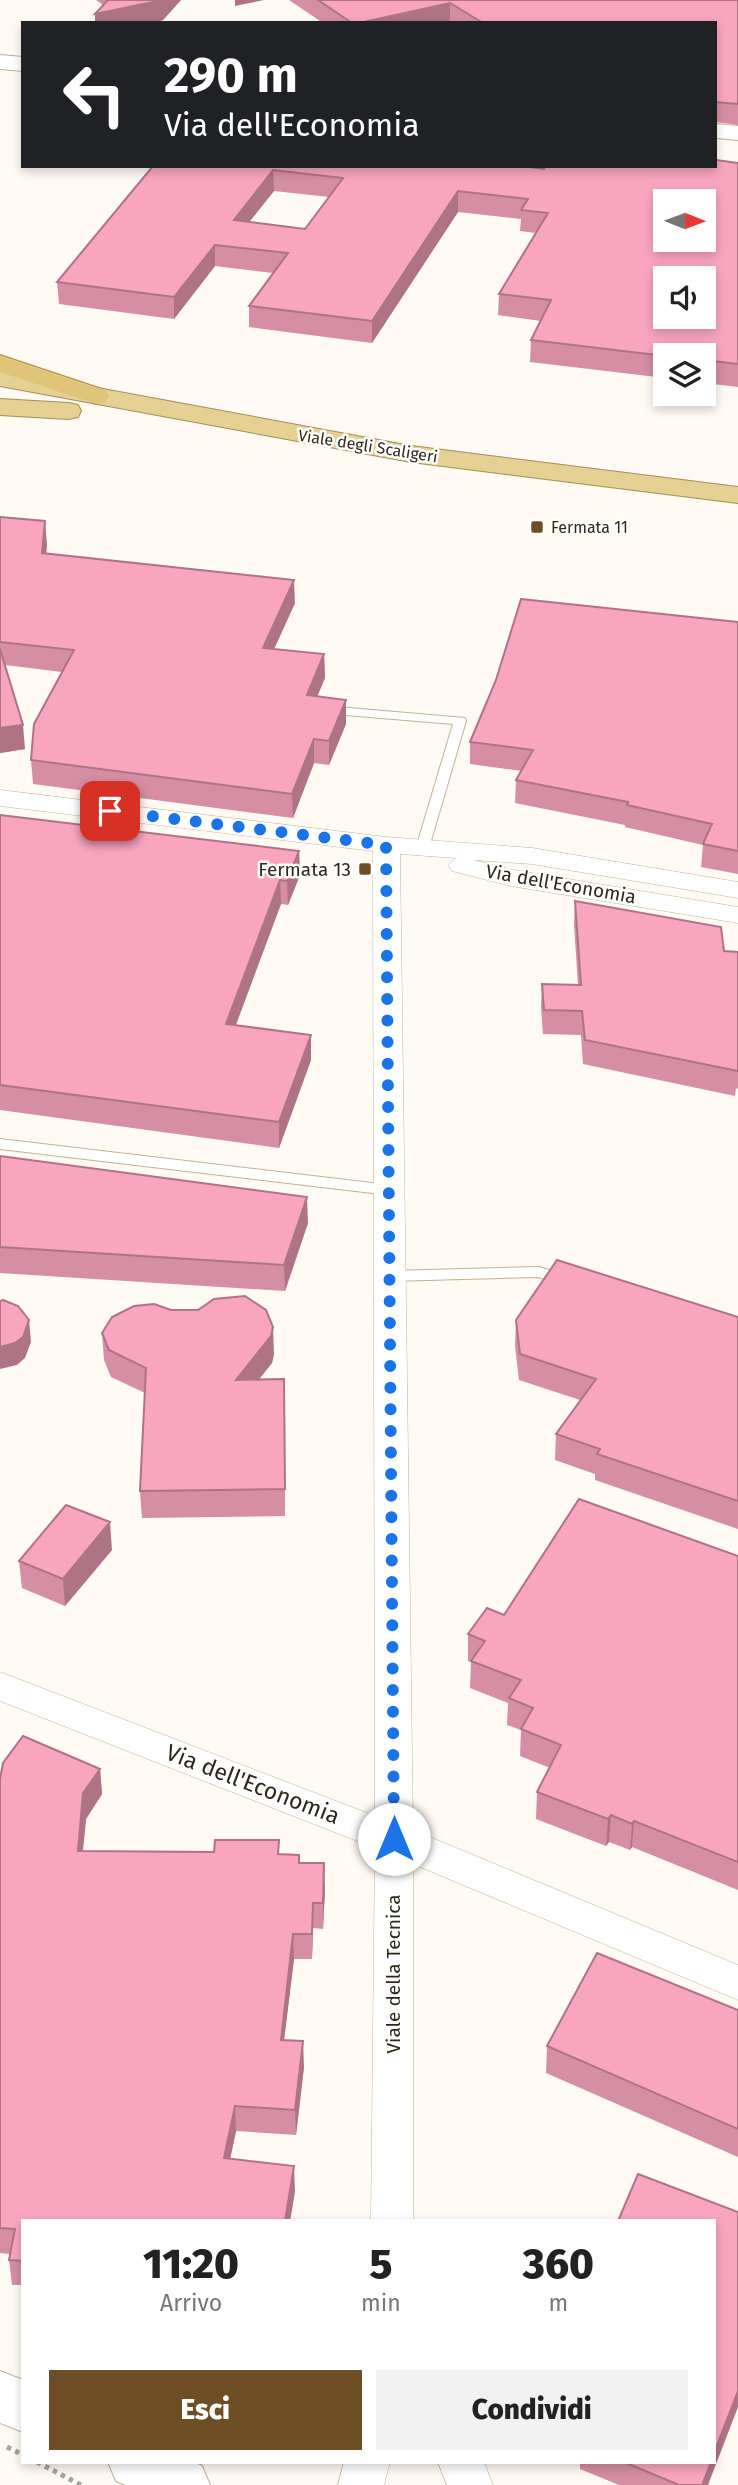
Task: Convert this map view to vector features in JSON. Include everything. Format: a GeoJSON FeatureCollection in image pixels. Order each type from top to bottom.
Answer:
{"type":"FeatureCollection","features":[{"type":"Feature","properties":{"kind":"highway"},"geometry":{"type":"LineString","coordinates":[[0,363],[91,404]]}},
{"type":"Feature","properties":{"kind":"highway","name":"Viale degli Scaligeri"},"geometry":{"type":"LineString","coordinates":[[0,378],[220,439],[424,472],[738,513]]}},
{"type":"Feature","properties":{"kind":"highway","name":"Viale degli Scaligeri"},"geometry":{"type":"LineString","coordinates":[[0,399],[91,404],[411,454],[738,495]]}},
{"type":"Feature","properties":{"kind":"highway"},"geometry":{"type":"LineString","coordinates":[[0,407],[91,404]]}},
{"type":"Feature","properties":{"kind":"highway"},"geometry":{"type":"LineString","coordinates":[[550,470],[738,489]]}},
{"type":"Feature","properties":{"kind":"highway"},"geometry":{"type":"LineString","coordinates":[[624,498],[738,518]]}},
{"type":"Feature","properties":{"kind":"street"},"geometry":{"type":"LineString","coordinates":[[0,62],[21,64]]}},
{"type":"Feature","properties":{"kind":"street"},"geometry":{"type":"LineString","coordinates":[[717,131],[738,133]]}},
{"type":"Feature","properties":{"kind":"street","name":"Via dell'Economia"},"geometry":{"type":"LineString","coordinates":[[0,798],[386,845],[532,856],[738,890]]}},
{"type":"Feature","properties":{"kind":"street","name":"Via dell'Economia"},"geometry":{"type":"LineString","coordinates":[[386,845],[510,877],[738,915]]}},
{"type":"Feature","properties":{"kind":"street","name":"Viale della Tecnica"},"geometry":{"type":"LineString","coordinates":[[386,845],[394,1839],[392,2219]]}},
{"type":"Feature","properties":{"kind":"street","name":"Via dell'Economia"},"geometry":{"type":"LineString","coordinates":[[0,1686],[394,1839],[738,1983]]}},
{"type":"Feature","properties":{"kind":"street"},"geometry":{"type":"LineString","coordinates":[[0,2396],[21,2406]]}},
{"type":"Feature","properties":{"kind":"street"},"geometry":{"type":"LineString","coordinates":[[140,2464],[182,2485]]}},
{"type":"Feature","properties":{"kind":"street"},"geometry":{"type":"LineString","coordinates":[[361,2485],[366,2464]]}},
{"type":"Feature","properties":{"kind":"street"},"geometry":{"type":"LineString","coordinates":[[462,2464],[470,2485]]}},
{"type":"Feature","properties":{"kind":"lane"},"geometry":{"type":"LineString","coordinates":[[319,709],[460,721],[423,848]]}},
{"type":"Feature","properties":{"kind":"lane"},"geometry":{"type":"LineString","coordinates":[[0,1144],[389,1190]]}},
{"type":"Feature","properties":{"kind":"lane"},"geometry":{"type":"LineString","coordinates":[[389,1276],[539,1272],[579,1285]]}},
{"type":"Feature","properties":{"kind":"path"},"geometry":{"type":"LineString","coordinates":[[0,2443],[21,2454]]}},
{"type":"Feature","properties":{"kind":"path"},"geometry":{"type":"LineString","coordinates":[[41,2464],[81,2485]]}},
{"type":"Feature","properties":{"kind":"building"},"geometry":{"type":"Polygon","coordinates":[[[108,0],[163,0],[95,14],[108,0]]]}},
{"type":"Feature","properties":{"kind":"building"},"geometry":{"type":"Polygon","coordinates":[[[318,0],[738,0],[738,104],[717,102],[717,21],[480,21],[450,3],[368,21],[349,21],[318,0]]]}},
{"type":"Feature","properties":{"kind":"building"},"geometry":{"type":"Polygon","coordinates":[[[717,160],[738,163],[738,364],[716,361],[716,343],[653,343],[653,355],[531,340],[551,300],[499,294],[548,213],[521,210],[528,199],[458,191],[372,321],[249,306],[288,253],[215,245],[174,297],[57,282],[151,168],[717,168],[717,160]],[[273,170],[234,220],[305,229],[343,178],[273,170]]]}},
{"type":"Feature","properties":{"kind":"building"},"geometry":{"type":"Polygon","coordinates":[[[0,517],[45,521],[42,553],[294,580],[263,648],[324,654],[307,695],[346,700],[329,741],[314,739],[292,794],[31,760],[34,724],[74,650],[0,642],[0,517]]]}},
{"type":"Feature","properties":{"kind":"building"},"geometry":{"type":"Polygon","coordinates":[[[521,599],[738,622],[738,851],[703,844],[712,824],[627,805],[628,802],[516,780],[533,750],[470,742],[496,680],[521,599]]]}},
{"type":"Feature","properties":{"kind":"building"},"geometry":{"type":"Polygon","coordinates":[[[0,649],[23,725],[0,728],[0,649]]]}},
{"type":"Feature","properties":{"kind":"building"},"geometry":{"type":"Polygon","coordinates":[[[0,815],[299,851],[287,881],[280,880],[226,1024],[311,1035],[279,1122],[0,1085],[0,815]]]}},
{"type":"Feature","properties":{"kind":"building"},"geometry":{"type":"Polygon","coordinates":[[[575,901],[721,927],[724,951],[738,952],[738,1071],[585,1040],[582,1011],[544,1010],[542,984],[581,985],[575,901]]]}},
{"type":"Feature","properties":{"kind":"building"},"geometry":{"type":"Polygon","coordinates":[[[0,1156],[307,1197],[284,1265],[0,1247],[0,1156]]]}},
{"type":"Feature","properties":{"kind":"building"},"geometry":{"type":"Polygon","coordinates":[[[557,1260],[738,1317],[738,1501],[597,1454],[600,1449],[556,1434],[596,1379],[520,1354],[516,1320],[557,1260]]]}},
{"type":"Feature","properties":{"kind":"building"},"geometry":{"type":"Polygon","coordinates":[[[245,1296],[266,1310],[273,1327],[271,1336],[236,1380],[284,1379],[285,1489],[140,1491],[146,1368],[109,1350],[102,1333],[112,1317],[134,1306],[154,1304],[171,1310],[198,1310],[214,1299],[245,1296]]]}},
{"type":"Feature","properties":{"kind":"building"},"geometry":{"type":"Polygon","coordinates":[[[0,1301],[18,1306],[29,1320],[23,1337],[15,1343],[0,1347],[0,1301]]]}},
{"type":"Feature","properties":{"kind":"building"},"geometry":{"type":"Polygon","coordinates":[[[579,1499],[738,1556],[738,1862],[634,1821],[632,1824],[611,1815],[608,1819],[537,1792],[561,1745],[521,1729],[533,1708],[509,1698],[521,1680],[471,1661],[485,1641],[468,1634],[487,1608],[504,1615],[579,1499]]]}},
{"type":"Feature","properties":{"kind":"building"},"geometry":{"type":"Polygon","coordinates":[[[66,1505],[110,1522],[63,1579],[19,1561],[66,1505]]]}},
{"type":"Feature","properties":{"kind":"building"},"geometry":{"type":"Polygon","coordinates":[[[23,1736],[100,1769],[83,1793],[78,1851],[214,1852],[215,1840],[279,1840],[278,1854],[299,1855],[299,1863],[324,1863],[323,1903],[313,1903],[312,1934],[293,1934],[281,2040],[303,2041],[295,2110],[235,2106],[224,2158],[294,2166],[285,2219],[21,2219],[21,2261],[9,2260],[15,2229],[0,2228],[0,1779],[3,1763],[23,1736]]]}},
{"type":"Feature","properties":{"kind":"building"},"geometry":{"type":"Polygon","coordinates":[[[597,1953],[738,2010],[738,2129],[547,2046],[597,1953]]]}},
{"type":"Feature","properties":{"kind":"building"},"geometry":{"type":"Polygon","coordinates":[[[638,2174],[738,2212],[738,2391],[716,2448],[716,2219],[619,2219],[638,2174]]]}},
{"type":"Feature","properties":{"kind":"building"},"geometry":{"type":"Polygon","coordinates":[[[629,2464],[710,2464],[702,2485],[679,2485],[629,2464]]]}},
{"type":"Feature","properties":{"kind":"place","name":"Fermata 11"},"geometry":{"type":"Point","coordinates":[537,527]}},
{"type":"Feature","properties":{"kind":"place","name":"Fermata 13"},"geometry":{"type":"Point","coordinates":[365,869]}},
{"type":"Feature","properties":{"kind":"route"},"geometry":{"type":"LineString","coordinates":[[110,811],[386,845],[394,1839]]}}]}
